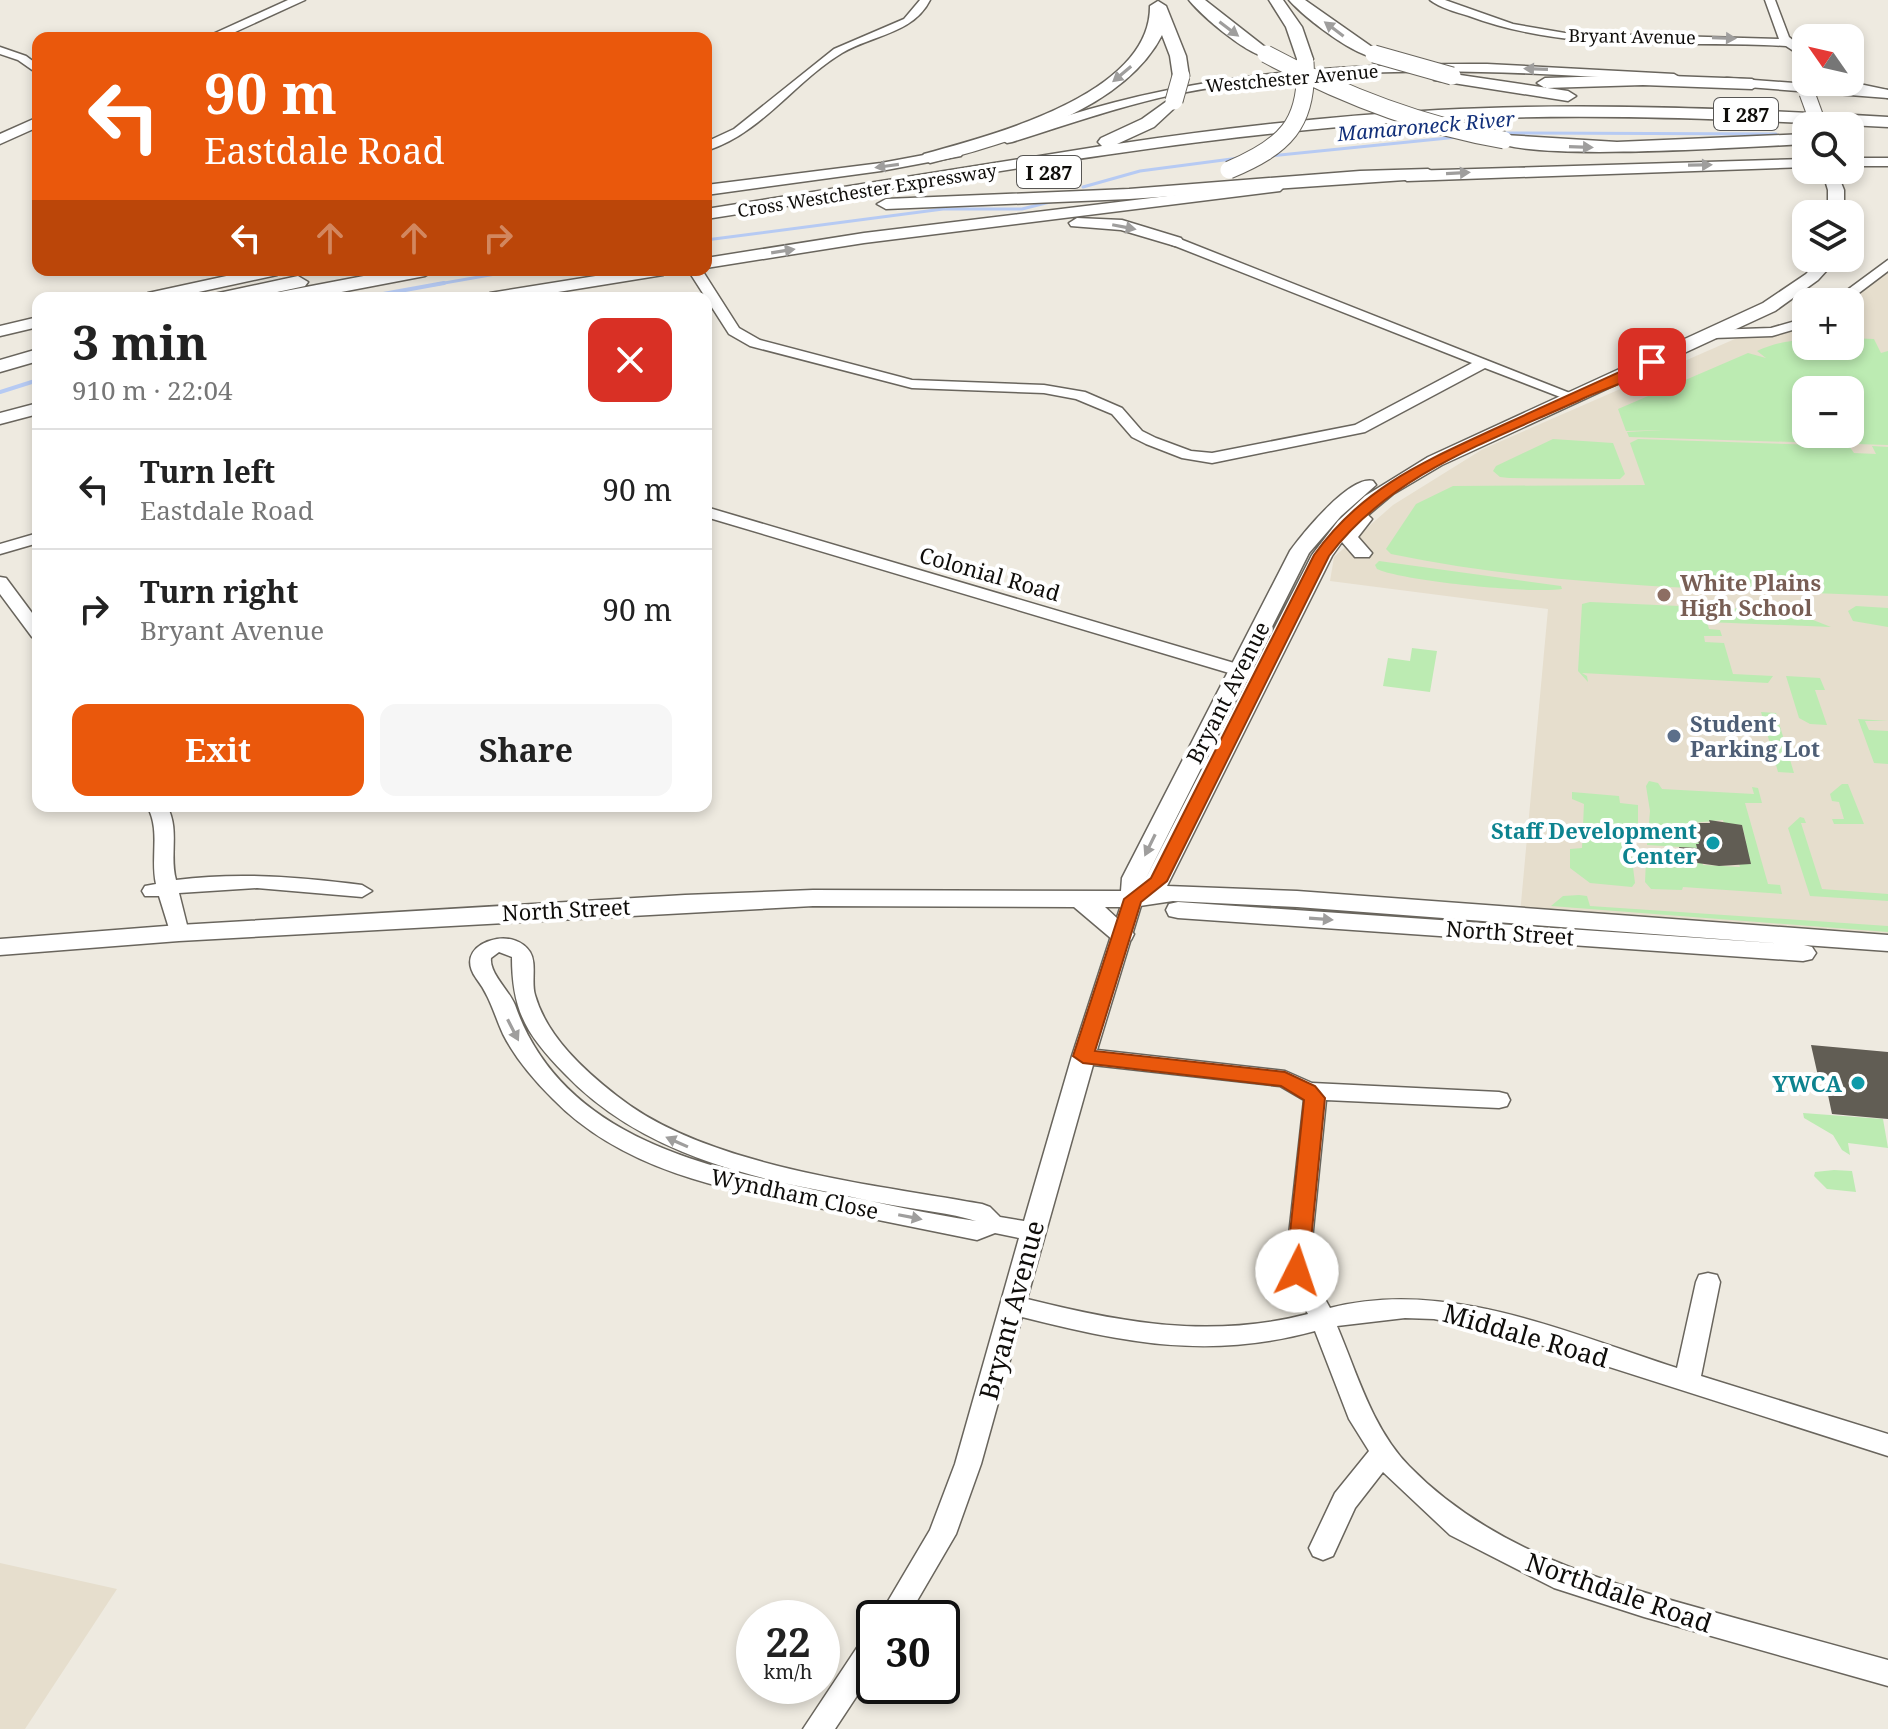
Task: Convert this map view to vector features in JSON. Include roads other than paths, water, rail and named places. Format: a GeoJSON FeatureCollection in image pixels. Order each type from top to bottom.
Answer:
{"type":"FeatureCollection","features":[{"type":"Feature","properties":{"kind":"highway"},"geometry":{"type":"LineString","coordinates":[[1196,0],[1266,54],[1392,113],[1449,130],[1554,146],[1625,147],[1792,140]]}},
{"type":"Feature","properties":{"kind":"highway"},"geometry":{"type":"LineString","coordinates":[[746,219],[910,202],[1151,188],[1229,170],[1269,152],[1294,129],[1305,93],[1305,59],[1294,27],[1276,0]]}},
{"type":"Feature","properties":{"kind":"highway"},"geometry":{"type":"LineString","coordinates":[[1296,0],[1345,38],[1374,54],[1446,77],[1500,88],[1575,96],[1888,114]]}},
{"type":"Feature","properties":{"kind":"highway"},"geometry":{"type":"LineString","coordinates":[[954,176],[1107,142],[1148,123],[1174,101],[1181,76],[1178,56],[1157,4]]}},
{"type":"Feature","properties":{"kind":"highway"},"geometry":{"type":"LineString","coordinates":[[930,158],[1025,128],[1095,94],[1123,74],[1143,53],[1155,33],[1157,4]]}},
{"type":"Feature","properties":{"kind":"highway"},"geometry":{"type":"LineString","coordinates":[[1446,77],[1524,84],[1652,80],[1752,84]]}},
{"type":"Feature","properties":{"kind":"highway","name":"Cross Westchester Expressway"},"geometry":{"type":"LineString","coordinates":[[712,213],[1236,134],[1423,116],[1651,111],[1888,122]]}},
{"type":"Feature","properties":{"kind":"highway","name":"Cross Westchester Expressway"},"geometry":{"type":"LineString","coordinates":[[712,225],[1216,147],[1353,131],[1582,120],[1792,126]]}},
{"type":"Feature","properties":{"kind":"highway"},"geometry":{"type":"LineString","coordinates":[[1864,130],[1888,131]]}},
{"type":"Feature","properties":{"kind":"highway"},"geometry":{"type":"LineString","coordinates":[[1864,137],[1888,137]]}},
{"type":"Feature","properties":{"kind":"highway"},"geometry":{"type":"LineString","coordinates":[[1027,196],[1129,194],[1360,176],[1428,174]]}},
{"type":"Feature","properties":{"kind":"highway"},"geometry":{"type":"LineString","coordinates":[[246,292],[314,276]]}},
{"type":"Feature","properties":{"kind":"highway"},"geometry":{"type":"LineString","coordinates":[[276,285],[325,276]]}},
{"type":"Feature","properties":{"kind":"highway"},"geometry":{"type":"LineString","coordinates":[[276,285],[365,276]]}},
{"type":"Feature","properties":{"kind":"highway"},"geometry":{"type":"LineString","coordinates":[[0,352],[32,344]]}},
{"type":"Feature","properties":{"kind":"highway"},"geometry":{"type":"LineString","coordinates":[[0,366],[32,357]]}},
{"type":"Feature","properties":{"kind":"main road"},"geometry":{"type":"LineString","coordinates":[[224,32],[294,0]]}},
{"type":"Feature","properties":{"kind":"main road","name":"Westchester Avenue"},"geometry":{"type":"LineString","coordinates":[[712,189],[930,158],[1151,96],[1283,76],[1375,70],[1502,68],[1792,87]]}},
{"type":"Feature","properties":{"kind":"main road","name":"Westchester Avenue"},"geometry":{"type":"LineString","coordinates":[[1864,92],[1888,94]]}},
{"type":"Feature","properties":{"kind":"main road"},"geometry":{"type":"LineString","coordinates":[[0,140],[32,124]]}},
{"type":"Feature","properties":{"kind":"main road"},"geometry":{"type":"LineString","coordinates":[[1864,162],[1888,162]]}},
{"type":"Feature","properties":{"kind":"main road"},"geometry":{"type":"LineString","coordinates":[[712,262],[991,222],[1178,199],[1428,174],[1792,164]]}},
{"type":"Feature","properties":{"kind":"main road"},"geometry":{"type":"LineString","coordinates":[[1175,241],[1157,229],[1152,217],[1162,207],[1178,199]]}},
{"type":"Feature","properties":{"kind":"main road"},"geometry":{"type":"LineString","coordinates":[[991,222],[1116,225],[1175,241]]}},
{"type":"Feature","properties":{"kind":"main road","name":"Bryant Avenue"},"geometry":{"type":"LineString","coordinates":[[1133,899],[1158,881],[1322,555],[1336,534],[1386,489],[1435,461],[1765,296],[1799,272]]}},
{"type":"Feature","properties":{"kind":"main road","name":"Bryant Avenue"},"geometry":{"type":"LineString","coordinates":[[1133,899],[1134,878],[1300,551],[1344,503],[1390,468],[1758,313],[1788,295],[1814,272]]}},
{"type":"Feature","properties":{"kind":"main road"},"geometry":{"type":"LineString","coordinates":[[527,292],[626,276]]}},
{"type":"Feature","properties":{"kind":"main road"},"geometry":{"type":"LineString","coordinates":[[207,292],[276,285]]}},
{"type":"Feature","properties":{"kind":"main road"},"geometry":{"type":"LineString","coordinates":[[0,331],[32,323]]}},
{"type":"Feature","properties":{"kind":"main road"},"geometry":{"type":"LineString","coordinates":[[0,419],[32,410]]}},
{"type":"Feature","properties":{"kind":"main road"},"geometry":{"type":"LineString","coordinates":[[1362,553],[1348,540],[1350,531],[1379,504],[1421,476],[1435,461]]}},
{"type":"Feature","properties":{"kind":"main road","name":"North Street"},"geometry":{"type":"LineString","coordinates":[[0,947],[508,912],[813,898],[1133,899],[1173,893],[1297,899],[1888,943]]}},
{"type":"Feature","properties":{"kind":"main road"},"geometry":{"type":"LineString","coordinates":[[1080,899],[1122,934]]}},
{"type":"Feature","properties":{"kind":"main road","name":"North Street"},"geometry":{"type":"LineString","coordinates":[[1133,899],[1161,909],[1888,959]]}},
{"type":"Feature","properties":{"kind":"street"},"geometry":{"type":"LineString","coordinates":[[755,119],[760,103],[826,54],[899,20],[911,12],[918,0]]}},
{"type":"Feature","properties":{"kind":"street"},"geometry":{"type":"LineString","coordinates":[[712,144],[755,119],[838,51],[908,21],[920,10],[925,0]]}},
{"type":"Feature","properties":{"kind":"street","name":"Bryant Avenue"},"geometry":{"type":"LineString","coordinates":[[1435,0],[1512,27],[1563,36],[1720,37],[1786,43],[1792,47]]}},
{"type":"Feature","properties":{"kind":"street"},"geometry":{"type":"LineString","coordinates":[[1770,0],[1786,43]]}},
{"type":"Feature","properties":{"kind":"street"},"geometry":{"type":"LineString","coordinates":[[0,50],[22,58],[32,66]]}},
{"type":"Feature","properties":{"kind":"street"},"geometry":{"type":"LineString","coordinates":[[1864,88],[1888,94]]}},
{"type":"Feature","properties":{"kind":"street"},"geometry":{"type":"LineString","coordinates":[[1175,241],[1565,394]]}},
{"type":"Feature","properties":{"kind":"street"},"geometry":{"type":"LineString","coordinates":[[712,268],[728,260]]}},
{"type":"Feature","properties":{"kind":"street"},"geometry":{"type":"LineString","coordinates":[[1856,288],[1888,264]]}},
{"type":"Feature","properties":{"kind":"street"},"geometry":{"type":"LineString","coordinates":[[699,276],[710,292]]}},
{"type":"Feature","properties":{"kind":"street"},"geometry":{"type":"LineString","coordinates":[[706,285],[708,276]]}},
{"type":"Feature","properties":{"kind":"street"},"geometry":{"type":"LineString","coordinates":[[712,295],[734,331],[755,343],[912,384],[1044,389],[1080,395],[1117,411],[1137,434],[1197,457],[1227,455],[1360,429],[1484,362]]}},
{"type":"Feature","properties":{"kind":"street"},"geometry":{"type":"LineString","coordinates":[[1758,313],[1750,324],[1781,329]]}},
{"type":"Feature","properties":{"kind":"street"},"geometry":{"type":"LineString","coordinates":[[1713,334],[1792,326]]}},
{"type":"Feature","properties":{"kind":"street","name":"Colonial Road"},"geometry":{"type":"LineString","coordinates":[[712,514],[1262,677]]}},
{"type":"Feature","properties":{"kind":"street"},"geometry":{"type":"LineString","coordinates":[[0,549],[32,540]]}},
{"type":"Feature","properties":{"kind":"street"},"geometry":{"type":"LineString","coordinates":[[0,582],[32,625]]}},
{"type":"Feature","properties":{"kind":"street"},"geometry":{"type":"LineString","coordinates":[[166,812],[159,890],[179,933]]}},
{"type":"Feature","properties":{"kind":"street"},"geometry":{"type":"LineString","coordinates":[[159,890],[226,883],[284,882],[362,891]]}},
{"type":"Feature","properties":{"kind":"street","name":"Bryant Avenue"},"geometry":{"type":"LineString","coordinates":[[903,1600],[942,1534],[968,1464],[1083,1056],[1133,899]]}},
{"type":"Feature","properties":{"kind":"street","name":"Wyndham Close"},"geometry":{"type":"LineString","coordinates":[[500,945],[508,912]]}},
{"type":"Feature","properties":{"kind":"street","name":"Wyndham Close"},"geometry":{"type":"LineString","coordinates":[[573,1089],[521,986],[521,952],[507,944],[488,950],[479,965],[498,991],[518,1041],[573,1089],[611,1132],[637,1146],[689,1168],[745,1176],[977,1231],[993,1224],[1032,1232]]}},
{"type":"Feature","properties":{"kind":"street"},"geometry":{"type":"LineString","coordinates":[[498,991],[521,986]]}},
{"type":"Feature","properties":{"kind":"street"},"geometry":{"type":"LineString","coordinates":[[1083,1056],[1285,1079],[1308,1091],[1499,1100]]}},
{"type":"Feature","properties":{"kind":"street","name":"Northdale Road"},"geometry":{"type":"LineString","coordinates":[[1308,1091],[1315,1098],[1297,1271],[1322,1319],[1362,1419],[1398,1472],[1460,1527],[1537,1567],[1644,1605],[1888,1673]]}},
{"type":"Feature","properties":{"kind":"street"},"geometry":{"type":"LineString","coordinates":[[1687,1383],[1708,1282]]}},
{"type":"Feature","properties":{"kind":"street","name":"Middale Road"},"geometry":{"type":"LineString","coordinates":[[1013,1305],[1085,1323],[1181,1338],[1218,1338],[1279,1331],[1322,1319],[1405,1308],[1468,1314],[1888,1445]]}},
{"type":"Feature","properties":{"kind":"street"},"geometry":{"type":"LineString","coordinates":[[1323,1548],[1345,1501],[1384,1452]]}},
{"type":"Feature","properties":{"kind":"street"},"geometry":{"type":"LineString","coordinates":[[818,1729],[856,1673]]}},
{"type":"Feature","properties":{"kind":"waterway","name":"Mamaroneck River"},"geometry":{"type":"LineString","coordinates":[[1504,133],[1776,134]]}},
{"type":"Feature","properties":{"kind":"waterway","name":"Mamaroneck River"},"geometry":{"type":"LineString","coordinates":[[1269,156],[1458,137]]}},
{"type":"Feature","properties":{"kind":"waterway","name":"Mamaroneck River"},"geometry":{"type":"LineString","coordinates":[[1083,187],[1140,171],[1239,158]]}},
{"type":"Feature","properties":{"kind":"waterway","name":"Mamaroneck River"},"geometry":{"type":"LineString","coordinates":[[712,239],[943,209],[1022,209],[1054,201]]}},
{"type":"Feature","properties":{"kind":"waterway","name":"Mamaroneck River"},"geometry":{"type":"LineString","coordinates":[[433,285],[485,276]]}},
{"type":"Feature","properties":{"kind":"waterway","name":"Mamaroneck River"},"geometry":{"type":"LineString","coordinates":[[394,292],[444,283]]}},
{"type":"Feature","properties":{"kind":"waterway","name":"Mamaroneck River"},"geometry":{"type":"LineString","coordinates":[[0,392],[32,382]]}},
{"type":"Feature","properties":{"kind":"place","name":"White Plains High School"},"geometry":{"type":"Point","coordinates":[1664,595]}},
{"type":"Feature","properties":{"kind":"place","name":"Student Parking Lot"},"geometry":{"type":"Point","coordinates":[1674,736]}},
{"type":"Feature","properties":{"kind":"place","name":"Staff Development Center"},"geometry":{"type":"Point","coordinates":[1713,843]}},
{"type":"Feature","properties":{"kind":"place","name":"YWCA"},"geometry":{"type":"Point","coordinates":[1858,1083]}}]}
